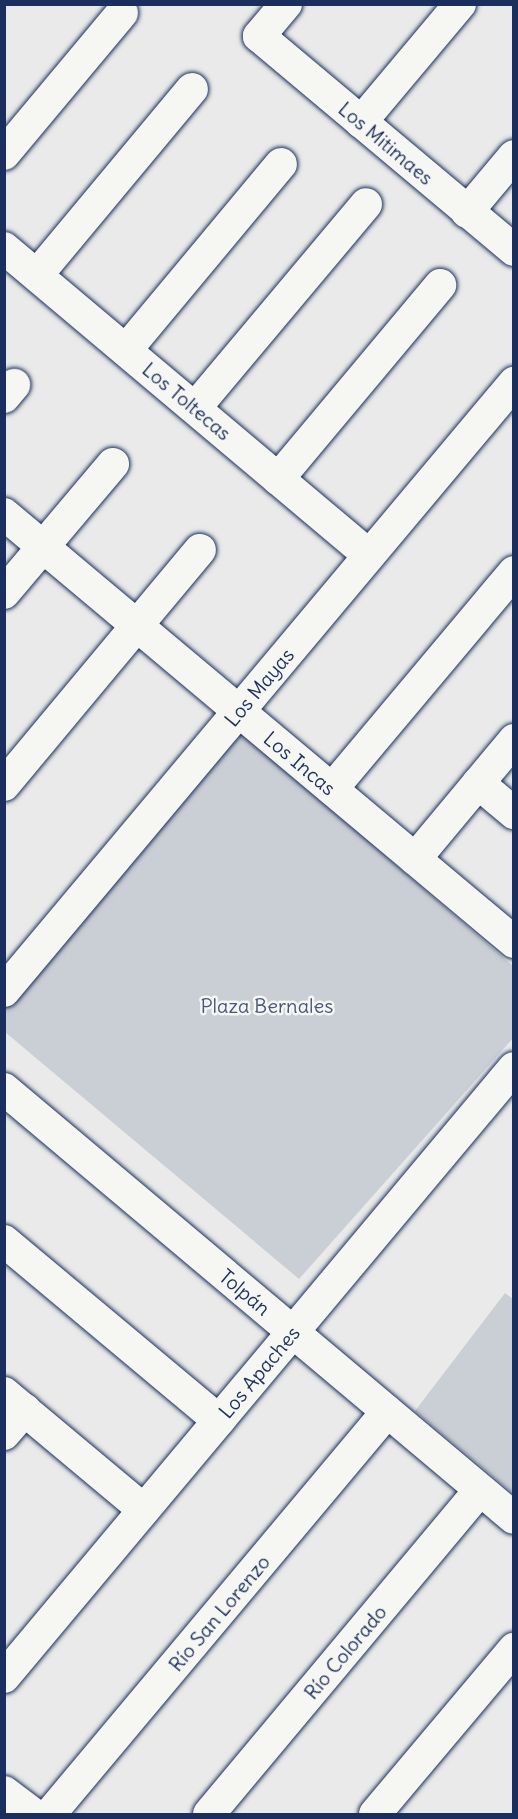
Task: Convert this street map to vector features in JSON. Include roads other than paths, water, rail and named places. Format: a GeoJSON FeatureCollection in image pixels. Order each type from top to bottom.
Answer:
{"type":"FeatureCollection","features":[{"type":"Feature","properties":{"kind":"street","name":"Los Mitimaes"},"geometry":{"type":"LineString","coordinates":[[286,4],[259,36],[513,250]]}},
{"type":"Feature","properties":{"kind":"street"},"geometry":{"type":"LineString","coordinates":[[361,122],[460,4]]}},
{"type":"Feature","properties":{"kind":"street"},"geometry":{"type":"LineString","coordinates":[[4,154],[122,13]]}},
{"type":"Feature","properties":{"kind":"street"},"geometry":{"type":"LineString","coordinates":[[37,275],[192,89]]}},
{"type":"Feature","properties":{"kind":"street"},"geometry":{"type":"LineString","coordinates":[[467,212],[513,156]]}},
{"type":"Feature","properties":{"kind":"street"},"geometry":{"type":"LineString","coordinates":[[126,350],[281,164]]}},
{"type":"Feature","properties":{"kind":"street"},"geometry":{"type":"LineString","coordinates":[[195,408],[366,204]]}},
{"type":"Feature","properties":{"kind":"street","name":"Los Toltecas"},"geometry":{"type":"LineString","coordinates":[[4,248],[369,555]]}},
{"type":"Feature","properties":{"kind":"street"},"geometry":{"type":"LineString","coordinates":[[278,479],[440,285]]}},
{"type":"Feature","properties":{"kind":"street","name":"Los Mayas"},"geometry":{"type":"LineString","coordinates":[[4,991],[369,555],[509,396]]}},
{"type":"Feature","properties":{"kind":"street"},"geometry":{"type":"LineString","coordinates":[[4,593],[113,464]]}},
{"type":"Feature","properties":{"kind":"street","name":"Los Incas"},"geometry":{"type":"LineString","coordinates":[[4,514],[513,942]]}},
{"type":"Feature","properties":{"kind":"street"},"geometry":{"type":"LineString","coordinates":[[4,785],[200,550]]}},
{"type":"Feature","properties":{"kind":"street"},"geometry":{"type":"LineString","coordinates":[[332,789],[513,572]]}},
{"type":"Feature","properties":{"kind":"street"},"geometry":{"type":"LineString","coordinates":[[415,859],[513,741]]}},
{"type":"Feature","properties":{"kind":"street"},"geometry":{"type":"LineString","coordinates":[[478,783],[513,813]]}},
{"type":"Feature","properties":{"kind":"street","name":"Los Apaches"},"geometry":{"type":"LineString","coordinates":[[4,1677],[513,1068]]}},
{"type":"Feature","properties":{"kind":"street","name":"Tolpán"},"geometry":{"type":"LineString","coordinates":[[4,1089],[513,1518]]}},
{"type":"Feature","properties":{"kind":"street"},"geometry":{"type":"LineString","coordinates":[[4,1241],[219,1421]]}},
{"type":"Feature","properties":{"kind":"street"},"geometry":{"type":"LineString","coordinates":[[4,1434],[15,1401],[144,1510]]}},
{"type":"Feature","properties":{"kind":"street","name":"Río San Lorenzo"},"geometry":{"type":"LineString","coordinates":[[51,1815],[387,1412]]}},
{"type":"Feature","properties":{"kind":"street","name":"Río Colorado"},"geometry":{"type":"LineString","coordinates":[[209,1815],[480,1490]]}},
{"type":"Feature","properties":{"kind":"street"},"geometry":{"type":"LineString","coordinates":[[375,1815],[513,1648]]}},
{"type":"Feature","properties":{"kind":"street"},"geometry":{"type":"LineString","coordinates":[[4,1792],[33,1815]]}},
{"type":"Feature","properties":{"kind":"park label","name":"Plaza Bernales"},"geometry":{"type":"Point","coordinates":[267,1005]}}]}
